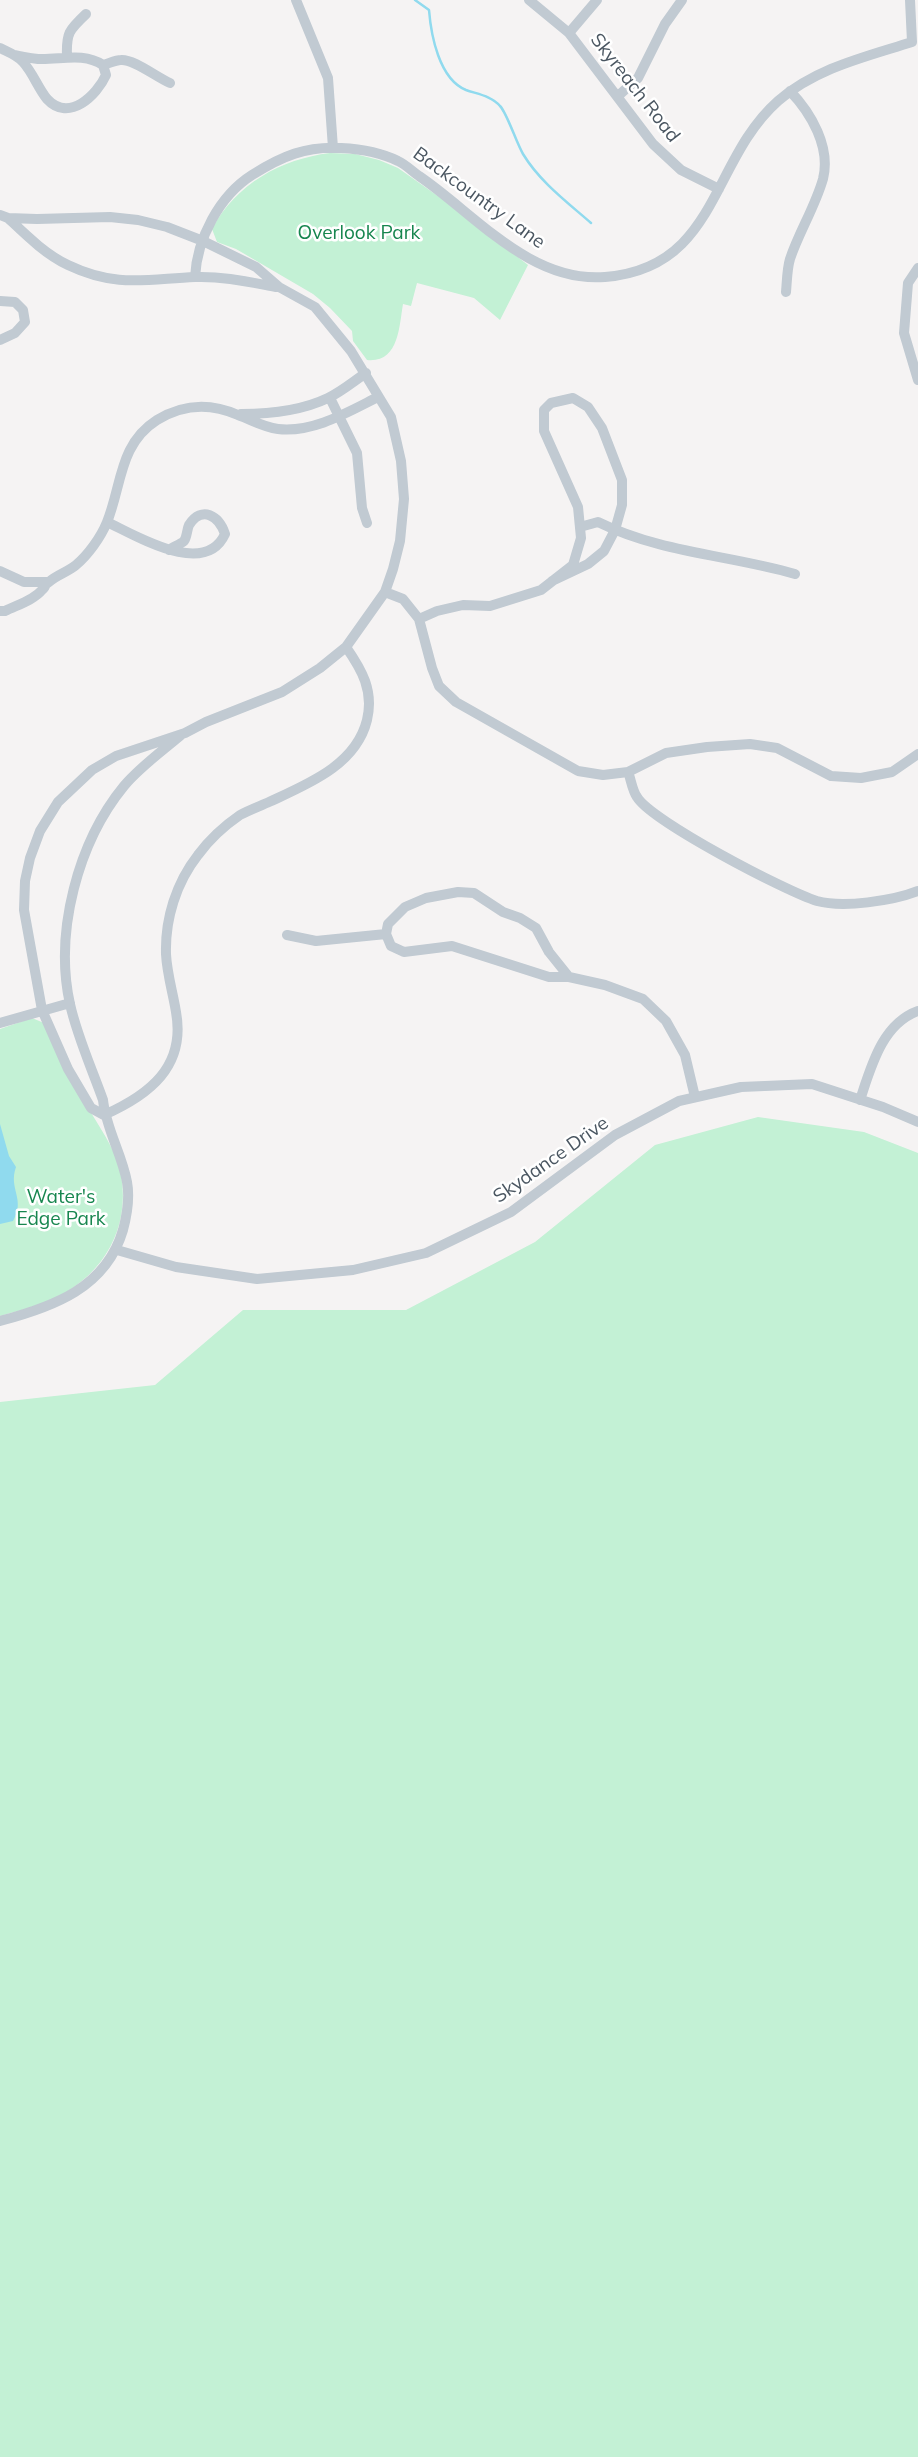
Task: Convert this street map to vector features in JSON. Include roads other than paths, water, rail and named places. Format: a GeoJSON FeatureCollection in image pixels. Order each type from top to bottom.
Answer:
{"type":"FeatureCollection","features":[{"type":"Feature","properties":{"kind":"street"},"geometry":{"type":"LineString","coordinates":[[296,0],[328,78],[333,148]]}},
{"type":"Feature","properties":{"kind":"street","name":"Skyreach Road"},"geometry":{"type":"LineString","coordinates":[[529,0],[569,33],[653,144],[681,170],[719,189]]}},
{"type":"Feature","properties":{"kind":"street"},"geometry":{"type":"LineString","coordinates":[[569,33],[597,0]]}},
{"type":"Feature","properties":{"kind":"street"},"geometry":{"type":"LineString","coordinates":[[618,96],[638,78],[664,24],[682,0]]}},
{"type":"Feature","properties":{"kind":"street"},"geometry":{"type":"LineString","coordinates":[[910,0],[912,42],[918,54]]}},
{"type":"Feature","properties":{"kind":"street"},"geometry":{"type":"LineString","coordinates":[[67,57],[66,41],[69,31],[86,14]]}},
{"type":"Feature","properties":{"kind":"street"},"geometry":{"type":"LineString","coordinates":[[719,189],[743,141],[777,102],[790,92],[831,68],[912,42]]}},
{"type":"Feature","properties":{"kind":"street"},"geometry":{"type":"LineString","coordinates":[[0,48],[15,55],[39,59],[93,58],[103,65],[106,75],[101,86],[82,105],[73,108],[60,107],[48,101],[23,62],[15,55]]}},
{"type":"Feature","properties":{"kind":"street"},"geometry":{"type":"LineString","coordinates":[[103,65],[121,60],[136,64],[170,83]]}},
{"type":"Feature","properties":{"kind":"street"},"geometry":{"type":"LineString","coordinates":[[786,292],[789,261],[824,177],[823,152],[817,130],[806,107],[790,92]]}},
{"type":"Feature","properties":{"kind":"street","name":"Backcountry Lane"},"geometry":{"type":"LineString","coordinates":[[195,277],[196,260],[216,212],[245,179],[294,152],[333,148],[362,149],[397,160],[532,260],[562,274],[604,277],[635,272],[668,256],[697,228],[719,189]]}},
{"type":"Feature","properties":{"kind":"street"},"geometry":{"type":"LineString","coordinates":[[0,1321],[34,1312],[67,1298],[94,1278],[117,1250],[127,1217],[128,1186],[122,1158],[104,1115],[103,1100],[70,1003],[66,940],[78,870],[86,851],[111,805],[124,786],[146,763],[185,733],[206,722],[282,692],[320,668],[346,646],[385,592],[400,541],[404,499],[401,461],[391,417],[351,351],[315,307],[279,287],[256,267],[203,240],[167,226],[110,217],[4,216]]}},
{"type":"Feature","properties":{"kind":"street"},"geometry":{"type":"LineString","coordinates":[[4,216],[34,242],[66,264],[97,276],[125,282],[195,277],[228,278],[279,287]]}},
{"type":"Feature","properties":{"kind":"street"},"geometry":{"type":"LineString","coordinates":[[918,268],[908,283],[904,332],[918,380]]}},
{"type":"Feature","properties":{"kind":"street"},"geometry":{"type":"LineString","coordinates":[[0,301],[15,302],[23,310],[25,322],[15,332],[0,340]]}},
{"type":"Feature","properties":{"kind":"street"},"geometry":{"type":"LineString","coordinates":[[238,414],[273,414],[330,398],[366,373]]}},
{"type":"Feature","properties":{"kind":"street"},"geometry":{"type":"LineString","coordinates":[[0,571],[24,582],[47,582],[75,566],[93,545],[107,522],[120,473],[130,448],[155,421],[172,412],[191,406],[215,408],[238,414],[258,424],[280,429],[301,428],[324,422],[378,397]]}},
{"type":"Feature","properties":{"kind":"street"},"geometry":{"type":"LineString","coordinates":[[330,398],[357,453],[366,523]]}},
{"type":"Feature","properties":{"kind":"street"},"geometry":{"type":"LineString","coordinates":[[419,619],[437,611],[463,605],[490,606],[541,590],[552,581],[573,565],[581,538],[578,507],[544,431],[544,410],[551,403],[573,398],[588,407],[602,428],[622,480],[622,505],[615,530],[604,551],[588,564],[552,581]]}},
{"type":"Feature","properties":{"kind":"street"},"geometry":{"type":"LineString","coordinates":[[107,522],[169,550],[192,554],[210,551],[220,544],[225,534],[222,524],[217,517],[207,514],[197,517],[189,525],[184,541],[169,550]]}},
{"type":"Feature","properties":{"kind":"street"},"geometry":{"type":"LineString","coordinates":[[580,527],[598,522],[676,550],[761,564],[795,574]]}},
{"type":"Feature","properties":{"kind":"street"},"geometry":{"type":"LineString","coordinates":[[0,611],[5,611],[42,591],[47,582]]}},
{"type":"Feature","properties":{"kind":"street"},"geometry":{"type":"LineString","coordinates":[[385,592],[403,600],[419,619],[435,677],[456,702],[578,771],[603,775],[628,772],[666,753],[751,744],[777,748],[831,776],[861,778],[892,772],[918,754]]}},
{"type":"Feature","properties":{"kind":"street"},"geometry":{"type":"LineString","coordinates":[[104,1115],[137,1099],[152,1088],[163,1075],[174,1052],[178,1030],[166,956],[167,928],[183,876],[199,854],[242,814],[322,775],[345,760],[356,747],[365,729],[369,711],[368,684],[346,646]]}},
{"type":"Feature","properties":{"kind":"street"},"geometry":{"type":"LineString","coordinates":[[104,1115],[91,1108],[85,1098],[68,1069],[42,1010],[24,910],[27,869],[40,831],[58,802],[92,770],[116,756],[148,743],[185,733]]}},
{"type":"Feature","properties":{"kind":"street"},"geometry":{"type":"LineString","coordinates":[[628,772],[637,798],[650,810],[676,828],[780,885],[819,901],[862,903],[918,891]]}},
{"type":"Feature","properties":{"kind":"street"},"geometry":{"type":"LineString","coordinates":[[569,977],[549,952],[536,928],[503,912],[474,893],[458,892],[426,898],[405,907],[388,924],[386,934],[391,946],[404,952],[453,946],[549,977],[569,977],[605,985],[643,999],[666,1021],[685,1055],[695,1097]]}},
{"type":"Feature","properties":{"kind":"street"},"geometry":{"type":"LineString","coordinates":[[287,935],[316,941],[386,934]]}},
{"type":"Feature","properties":{"kind":"street"},"geometry":{"type":"LineString","coordinates":[[0,1023],[70,1003]]}},
{"type":"Feature","properties":{"kind":"street"},"geometry":{"type":"LineString","coordinates":[[860,1100],[873,1062],[892,1029],[918,1011]]}},
{"type":"Feature","properties":{"kind":"street","name":"Skydance Drive"},"geometry":{"type":"LineString","coordinates":[[117,1250],[176,1267],[257,1279],[353,1270],[426,1253],[511,1212],[615,1135],[679,1101],[741,1087],[812,1084],[918,1122]]}},
{"type":"Feature","properties":{"kind":"water"},"geometry":{"type":"Polygon","coordinates":[[[0,1124],[9,1156],[16,1167],[14,1182],[18,1206],[13,1221],[0,1224],[0,1124]]]}},
{"type":"Feature","properties":{"kind":"waterway"},"geometry":{"type":"LineString","coordinates":[[415,0],[429,10],[434,43],[449,76],[466,90],[489,98],[500,106],[520,149],[537,174],[591,223]]}},
{"type":"Feature","properties":{"kind":"park label","name":"Overlook Park"},"geometry":{"type":"Point","coordinates":[359,233]}},
{"type":"Feature","properties":{"kind":"park label","name":"Water's Edge Park"},"geometry":{"type":"Point","coordinates":[61,1208]}}]}
